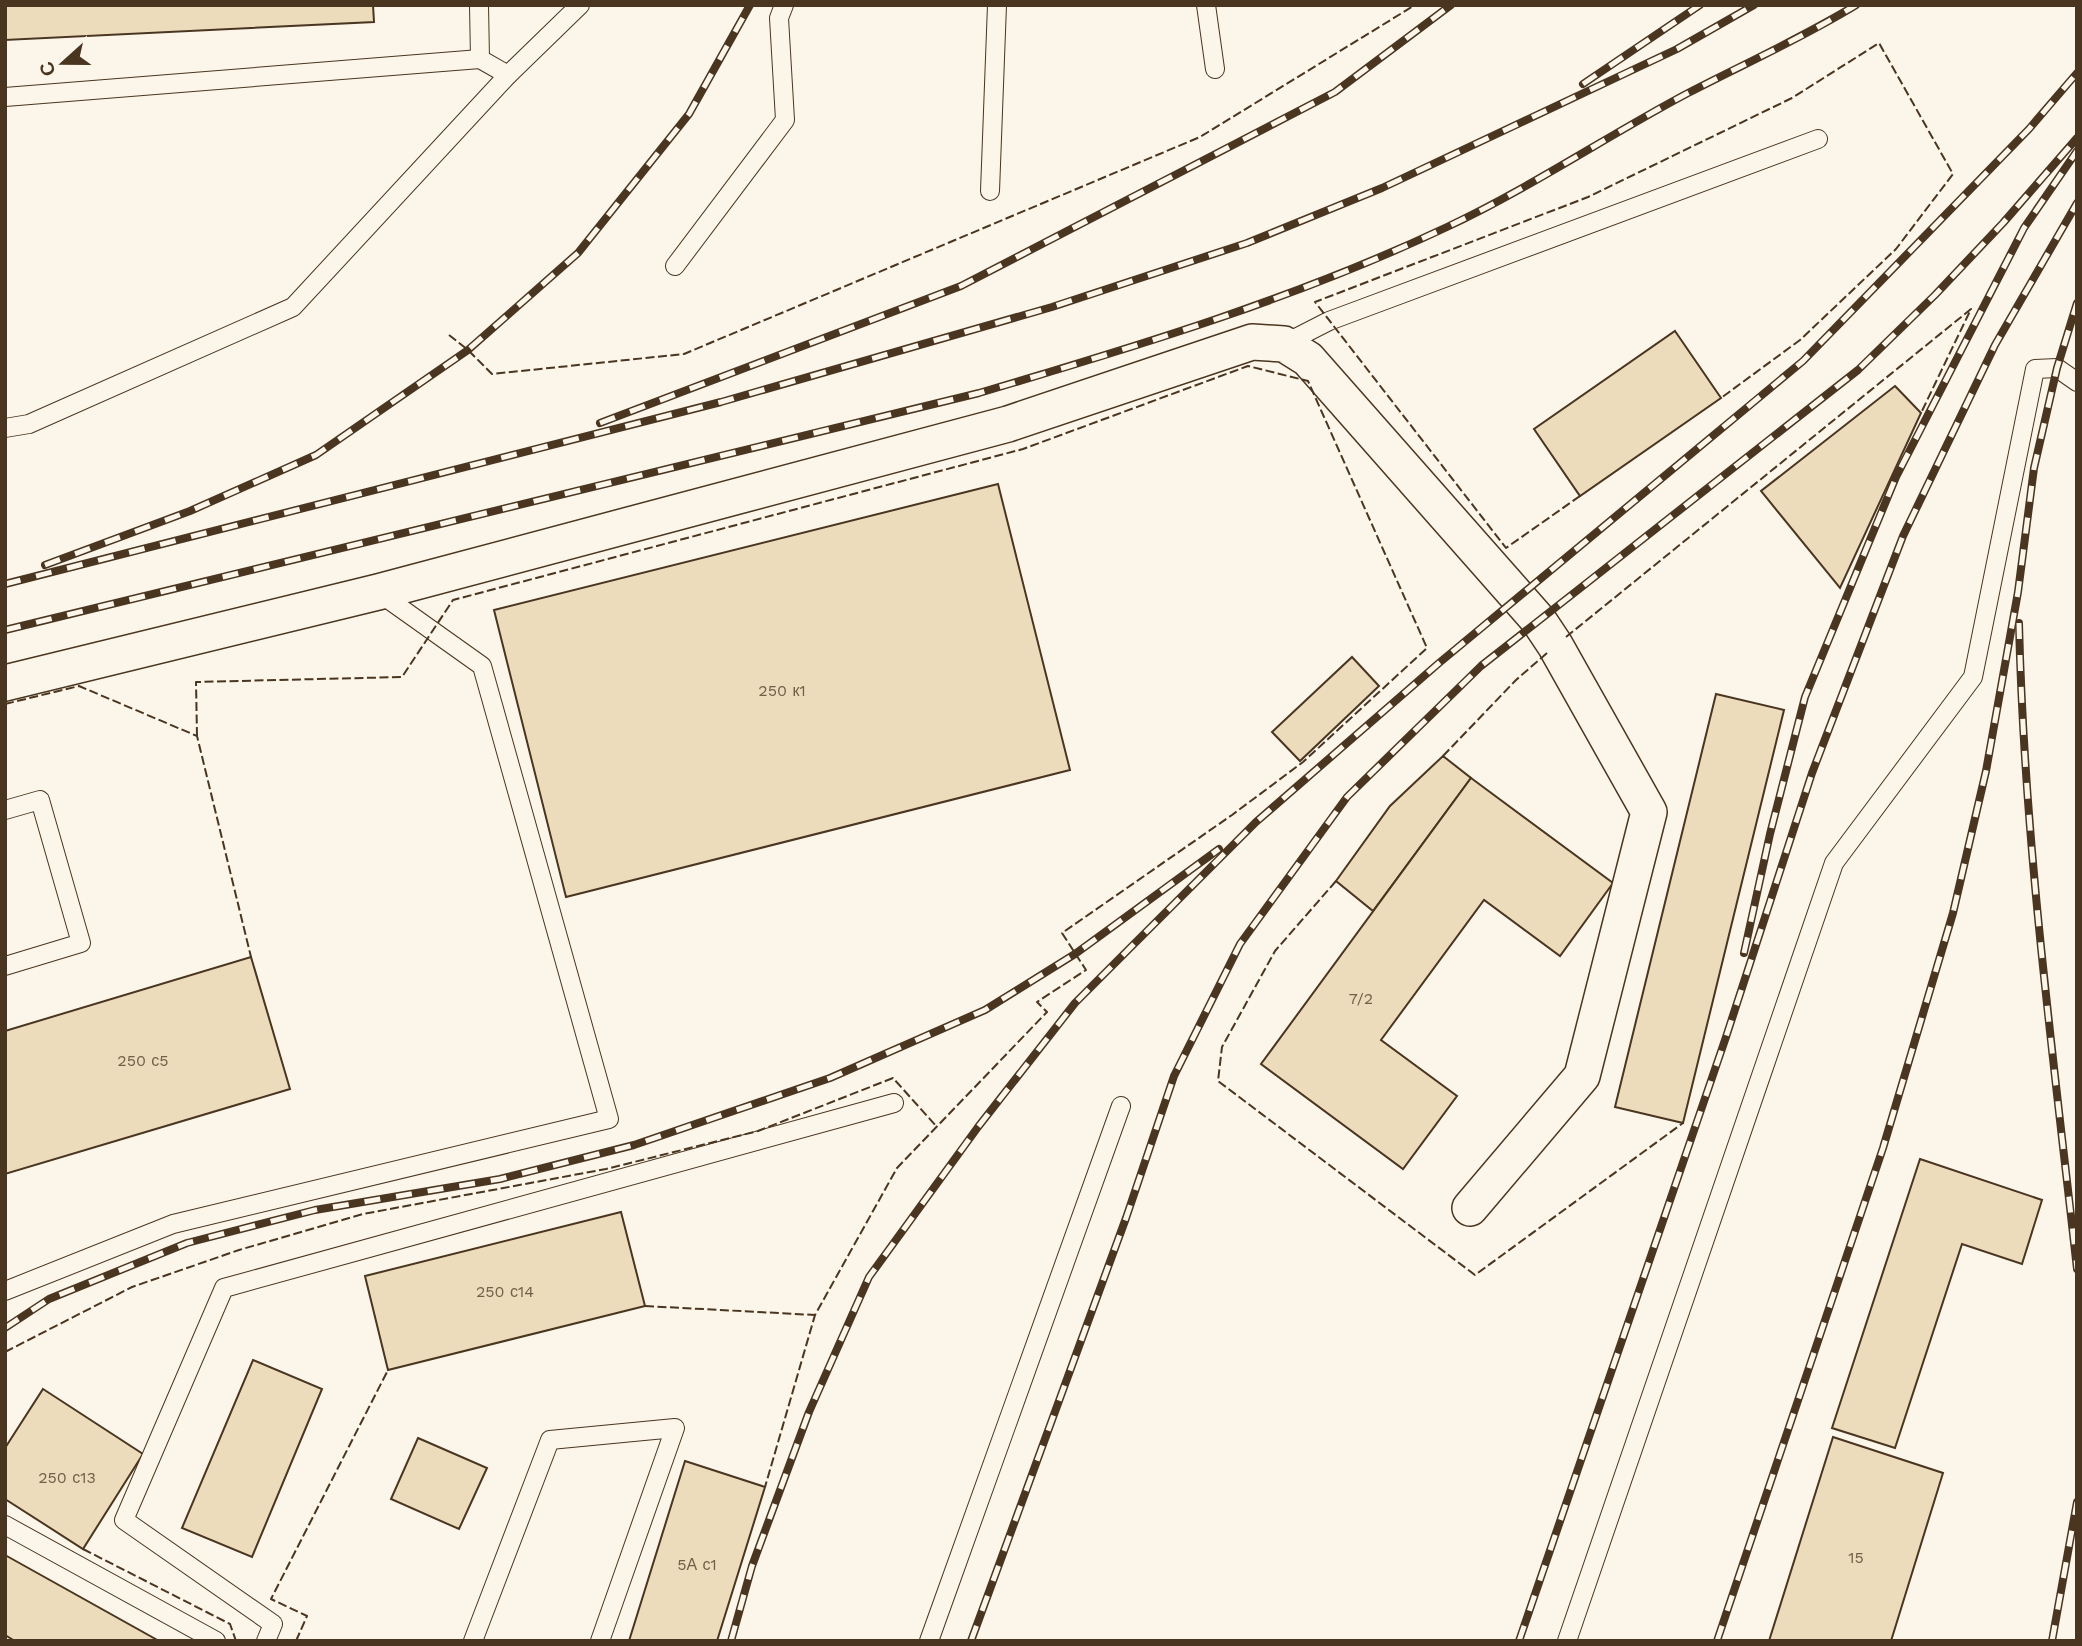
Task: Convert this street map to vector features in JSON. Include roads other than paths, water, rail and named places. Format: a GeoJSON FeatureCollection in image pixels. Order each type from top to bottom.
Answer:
{"type":"FeatureCollection","features":[{"type":"Feature","properties":{"kind":"street"},"geometry":{"type":"LineString","coordinates":[[5,682],[378,592],[1007,424],[1252,342],[1284,344],[1308,359],[1539,621],[1649,812],[1582,1076],[1470,1208]]}},
{"type":"Feature","properties":{"kind":"lane"},"geometry":{"type":"LineString","coordinates":[[479,5],[480,59]]}},
{"type":"Feature","properties":{"kind":"lane"},"geometry":{"type":"LineString","coordinates":[[5,428],[29,424],[293,306],[508,75],[580,5]]}},
{"type":"Feature","properties":{"kind":"lane"},"geometry":{"type":"LineString","coordinates":[[675,266],[785,120],[779,18],[784,5]]}},
{"type":"Feature","properties":{"kind":"lane"},"geometry":{"type":"LineString","coordinates":[[990,191],[997,5]]}},
{"type":"Feature","properties":{"kind":"lane"},"geometry":{"type":"LineString","coordinates":[[1206,5],[1215,69]]}},
{"type":"Feature","properties":{"kind":"lane"},"geometry":{"type":"LineString","coordinates":[[5,97],[480,59],[508,75]]}},
{"type":"Feature","properties":{"kind":"lane"},"geometry":{"type":"LineString","coordinates":[[1284,344],[1329,321],[1818,139]]}},
{"type":"Feature","properties":{"kind":"lane"},"geometry":{"type":"LineString","coordinates":[[1567,1641],[1834,863],[1973,677],[2035,369],[2057,368],[2077,382]]}},
{"type":"Feature","properties":{"kind":"lane"},"geometry":{"type":"LineString","coordinates":[[5,1292],[173,1224],[609,1119],[482,666],[378,592]]}},
{"type":"Feature","properties":{"kind":"lane"},"geometry":{"type":"LineString","coordinates":[[5,810],[40,800],[81,943],[5,966]]}},
{"type":"Feature","properties":{"kind":"lane"},"geometry":{"type":"LineString","coordinates":[[266,1641],[273,1624],[124,1520],[224,1288],[894,1103]]}},
{"type":"Feature","properties":{"kind":"lane"},"geometry":{"type":"LineString","coordinates":[[929,1641],[1121,1106]]}},
{"type":"Feature","properties":{"kind":"lane"},"geometry":{"type":"LineString","coordinates":[[473,1641],[550,1440],[675,1428],[600,1641]]}},
{"type":"Feature","properties":{"kind":"lane"},"geometry":{"type":"LineString","coordinates":[[5,1525],[216,1641]]}},
{"type":"Feature","properties":{"kind":"railway"},"geometry":{"type":"LineString","coordinates":[[45,565],[190,511],[316,455],[468,350],[578,253],[689,114],[750,5]]}},
{"type":"Feature","properties":{"kind":"railway"},"geometry":{"type":"LineString","coordinates":[[600,423],[961,286],[1335,92],[1451,5]]}},
{"type":"Feature","properties":{"kind":"railway"},"geometry":{"type":"LineString","coordinates":[[1583,84],[1700,5]]}},
{"type":"Feature","properties":{"kind":"railway"},"geometry":{"type":"LineString","coordinates":[[5,584],[721,402],[1052,307],[1247,243],[1382,188],[1677,49],[1754,5]]}},
{"type":"Feature","properties":{"kind":"railway"},"geometry":{"type":"LineString","coordinates":[[5,630],[979,393],[1216,319],[1390,253],[1478,212],[1688,93],[1794,40],[1856,5]]}},
{"type":"Feature","properties":{"kind":"railway"},"geometry":{"type":"LineString","coordinates":[[731,1641],[752,1566],[809,1412],[869,1277],[978,1127],[1075,1003],[1256,822],[1439,663],[1803,361],[2029,129],[2077,73]]}},
{"type":"Feature","properties":{"kind":"railway"},"geometry":{"type":"LineString","coordinates":[[971,1641],[1126,1218],[1174,1076],[1240,944],[1347,797],[1481,666],[1858,370],[1935,295],[2003,223],[2077,138]]}},
{"type":"Feature","properties":{"kind":"railway"},"geometry":{"type":"LineString","coordinates":[[1744,953],[1770,834],[1805,697],[1896,477],[2024,228],[2077,151]]}},
{"type":"Feature","properties":{"kind":"railway"},"geometry":{"type":"LineString","coordinates":[[1519,1641],[1726,1037],[1812,773],[1903,536],[1995,345],[2077,203]]}},
{"type":"Feature","properties":{"kind":"railway"},"geometry":{"type":"LineString","coordinates":[[1717,1641],[1883,1148],[1953,913],[1986,771],[2018,592],[2034,468],[2057,368],[2077,303]]}},
{"type":"Feature","properties":{"kind":"railway"},"geometry":{"type":"LineString","coordinates":[[2019,623],[2033,866],[2077,1269]]}},
{"type":"Feature","properties":{"kind":"railway"},"geometry":{"type":"LineString","coordinates":[[5,1328],[49,1299],[187,1243],[315,1210],[500,1179],[634,1145],[830,1078],[985,1010],[1075,954],[1219,849]]}},
{"type":"Feature","properties":{"kind":"railway"},"geometry":{"type":"LineString","coordinates":[[2052,1641],[2077,1502]]}}]}
